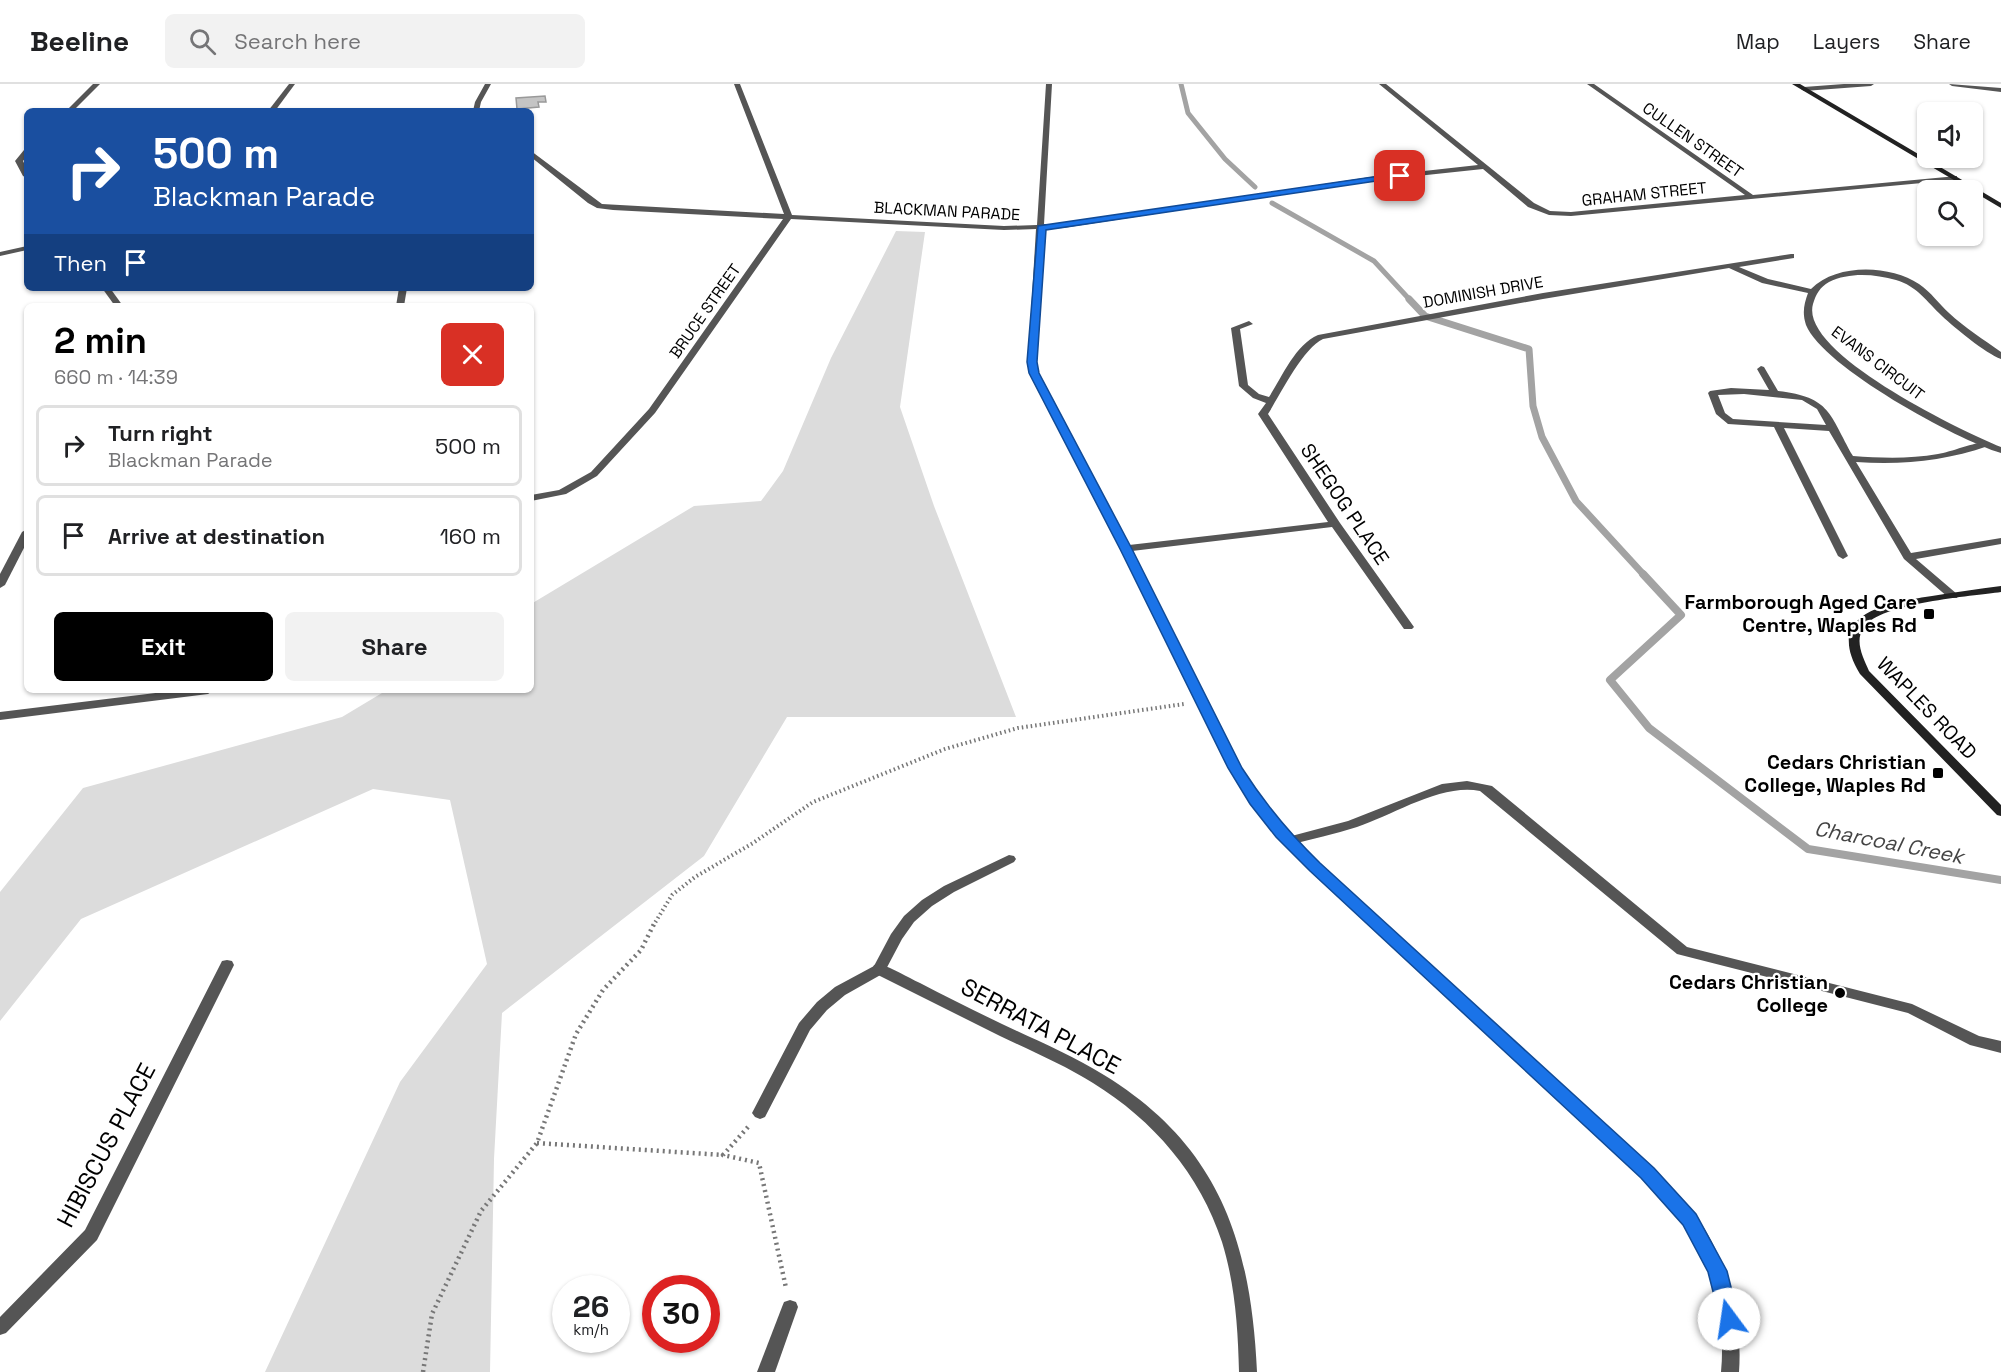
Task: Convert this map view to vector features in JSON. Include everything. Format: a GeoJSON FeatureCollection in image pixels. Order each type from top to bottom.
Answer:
{"type":"FeatureCollection","features":[{"type":"Feature","properties":{"kind":"street"},"geometry":{"type":"LineString","coordinates":[[72,108],[97,84]]}},
{"type":"Feature","properties":{"kind":"street"},"geometry":{"type":"LineString","coordinates":[[273,108],[292,84]]}},
{"type":"Feature","properties":{"kind":"street"},"geometry":{"type":"LineString","coordinates":[[477,108],[488,84]]}},
{"type":"Feature","properties":{"kind":"street"},"geometry":{"type":"LineString","coordinates":[[738,84],[788,217]]}},
{"type":"Feature","properties":{"kind":"street"},"geometry":{"type":"LineString","coordinates":[[1049,84],[1032,362],[1034,373],[1126,549],[1235,768],[1255,801],[1289,841],[1647,1173],[1689,1220],[1717,1271],[1729,1319],[1730,1372]]}},
{"type":"Feature","properties":{"kind":"street","name":"GRAHAM STREET"},"geometry":{"type":"LineString","coordinates":[[1382,84],[1530,205],[1539,210],[1560,214],[1953,178]]}},
{"type":"Feature","properties":{"kind":"street","name":"CULLEN STREET"},"geometry":{"type":"LineString","coordinates":[[1590,84],[1752,197]]}},
{"type":"Feature","properties":{"kind":"street"},"geometry":{"type":"LineString","coordinates":[[1795,84],[2001,206]]}},
{"type":"Feature","properties":{"kind":"street"},"geometry":{"type":"LineString","coordinates":[[1804,89],[1871,84]]}},
{"type":"Feature","properties":{"kind":"street"},"geometry":{"type":"LineString","coordinates":[[1952,84],[2001,90]]}},
{"type":"Feature","properties":{"kind":"street"},"geometry":{"type":"LineString","coordinates":[[24,155],[19,161],[24,170]]}},
{"type":"Feature","properties":{"kind":"street","name":"BLACKMAN PARADE"},"geometry":{"type":"LineString","coordinates":[[534,155],[600,206],[1004,228],[1041,228],[1370,179],[1484,167]]}},
{"type":"Feature","properties":{"kind":"street","name":"BRUCE STREET"},"geometry":{"type":"LineString","coordinates":[[534,497],[562,492],[594,474],[652,411],[787,222],[788,217]]}},
{"type":"Feature","properties":{"kind":"street"},"geometry":{"type":"LineString","coordinates":[[0,254],[24,249]]}},
{"type":"Feature","properties":{"kind":"street","name":"DOMINISH DRIVE"},"geometry":{"type":"LineString","coordinates":[[1270,401],[1303,351],[1314,340],[1464,310],[1791,256]]}},
{"type":"Feature","properties":{"kind":"street"},"geometry":{"type":"LineString","coordinates":[[1732,267],[1765,281],[1813,292],[1824,281],[1847,273],[1871,273],[1897,278],[1927,294],[1948,316],[2001,356]]}},
{"type":"Feature","properties":{"kind":"street","name":"EVANS CIRCUIT"},"geometry":{"type":"LineString","coordinates":[[1813,292],[1809,302],[1809,323],[1827,346],[1904,404],[1938,423],[2001,450]]}},
{"type":"Feature","properties":{"kind":"street"},"geometry":{"type":"LineString","coordinates":[[1249,324],[1235,328],[1244,386],[1256,396],[1270,401]]}},
{"type":"Feature","properties":{"kind":"street"},"geometry":{"type":"LineString","coordinates":[[1761,369],[1775,393]]}},
{"type":"Feature","properties":{"kind":"street"},"geometry":{"type":"LineString","coordinates":[[1833,428],[1731,422],[1721,414],[1712,395],[1715,392],[1725,391],[1775,393],[1797,396],[1815,403],[1824,412],[1908,557],[1953,596]]}},
{"type":"Feature","properties":{"kind":"street","name":"SHEGOG PLACE"},"geometry":{"type":"LineString","coordinates":[[1270,401],[1263,414],[1335,524],[1408,627]]}},
{"type":"Feature","properties":{"kind":"street"},"geometry":{"type":"LineString","coordinates":[[1778,426],[1843,556]]}},
{"type":"Feature","properties":{"kind":"street"},"geometry":{"type":"LineString","coordinates":[[1852,459],[1912,462],[1949,456],[1986,444]]}},
{"type":"Feature","properties":{"kind":"street"},"geometry":{"type":"LineString","coordinates":[[1126,549],[1335,524]]}},
{"type":"Feature","properties":{"kind":"street"},"geometry":{"type":"LineString","coordinates":[[0,585],[24,538]]}},
{"type":"Feature","properties":{"kind":"street"},"geometry":{"type":"LineString","coordinates":[[1908,557],[2001,541]]}},
{"type":"Feature","properties":{"kind":"street","name":"WAPLES ROAD"},"geometry":{"type":"LineString","coordinates":[[2001,589],[1902,603],[1876,610],[1865,617],[1857,627],[1853,648],[1864,672],[2001,812]]}},
{"type":"Feature","properties":{"kind":"street"},"geometry":{"type":"LineString","coordinates":[[0,716],[184,693]]}},
{"type":"Feature","properties":{"kind":"street"},"geometry":{"type":"LineString","coordinates":[[1289,841],[1352,824],[1446,786],[1475,785],[1488,789],[1682,951],[1912,1009],[1975,1041],[2001,1047]]}},
{"type":"Feature","properties":{"kind":"street"},"geometry":{"type":"LineString","coordinates":[[760,1113],[804,1027],[822,1006],[840,991],[879,969],[896,937],[909,919],[921,908],[949,889],[1009,859]]}},
{"type":"Feature","properties":{"kind":"street","name":"HIBISCUS PLACE"},"geometry":{"type":"LineString","coordinates":[[0,1328],[91,1235],[227,965]]}},
{"type":"Feature","properties":{"kind":"street","name":"SERRATA PLACE"},"geometry":{"type":"LineString","coordinates":[[879,969],[1100,1079],[1138,1107],[1176,1143],[1208,1187],[1230,1236],[1242,1287],[1248,1343],[1248,1372]]}},
{"type":"Feature","properties":{"kind":"street"},"geometry":{"type":"LineString","coordinates":[[766,1372],[790,1307]]}},
{"type":"Feature","properties":{"kind":"path"},"geometry":{"type":"LineString","coordinates":[[423,1372],[432,1314],[481,1211],[537,1143],[576,1034],[603,990],[641,950],[658,915],[672,895],[694,877],[753,843],[813,802],[945,749],[1018,728],[1203,701]]}},
{"type":"Feature","properties":{"kind":"path"},"geometry":{"type":"LineString","coordinates":[[723,1155],[760,1113]]}},
{"type":"Feature","properties":{"kind":"path"},"geometry":{"type":"LineString","coordinates":[[537,1143],[723,1155],[759,1163],[790,1307]]}},
{"type":"Feature","properties":{"kind":"shaded area"},"geometry":{"type":"Polygon","coordinates":[[[896,231],[925,232],[900,407],[934,506],[1016,717],[787,717],[704,856],[502,1013],[494,1159],[490,1372],[265,1372],[400,1082],[487,964],[450,800],[373,789],[81,919],[0,1021],[0,892],[83,788],[342,717],[382,693],[534,693],[534,602],[694,506],[761,501],[783,471],[831,358],[896,231]]]}},
{"type":"Feature","properties":{"kind":"building"},"geometry":{"type":"Polygon","coordinates":[[[545,96],[546,102],[538,102],[539,107],[517,108],[516,98],[545,96]]]}},
{"type":"Feature","properties":{"kind":"waterway","name":"Charcoal Creek"},"geometry":{"type":"LineString","coordinates":[[1181,84],[1188,113],[1225,159],[1255,187]]}},
{"type":"Feature","properties":{"kind":"waterway","name":"Charcoal Creek"},"geometry":{"type":"LineString","coordinates":[[1272,203],[1374,261],[1410,300]]}},
{"type":"Feature","properties":{"kind":"waterway","name":"Charcoal Creek"},"geometry":{"type":"LineString","coordinates":[[1409,299],[1425,316],[1529,349],[1533,406],[1542,437],[1576,501],[1644,575]]}},
{"type":"Feature","properties":{"kind":"waterway","name":"Charcoal Creek"},"geometry":{"type":"LineString","coordinates":[[1643,574],[1681,615],[1610,680],[1649,728],[1808,849],[2001,880]]}},
{"type":"Feature","properties":{"kind":"place","name":"Farmborough Aged Care Centre, Waples Rd"},"geometry":{"type":"Point","coordinates":[1929,614]}},
{"type":"Feature","properties":{"kind":"place","name":"Cedars Christian College, Waples Rd"},"geometry":{"type":"Point","coordinates":[1938,773]}},
{"type":"Feature","properties":{"kind":"place","name":"Cedars Christian College"},"geometry":{"type":"Point","coordinates":[1840,993]}},
{"type":"Feature","properties":{"kind":"route"},"geometry":{"type":"LineString","coordinates":[[1400,176],[1346,182],[1041,228],[1032,362],[1034,373],[1126,549],[1235,768],[1255,801],[1281,833],[1315,867],[1647,1173],[1689,1220],[1717,1271],[1729,1319]]}}]}
